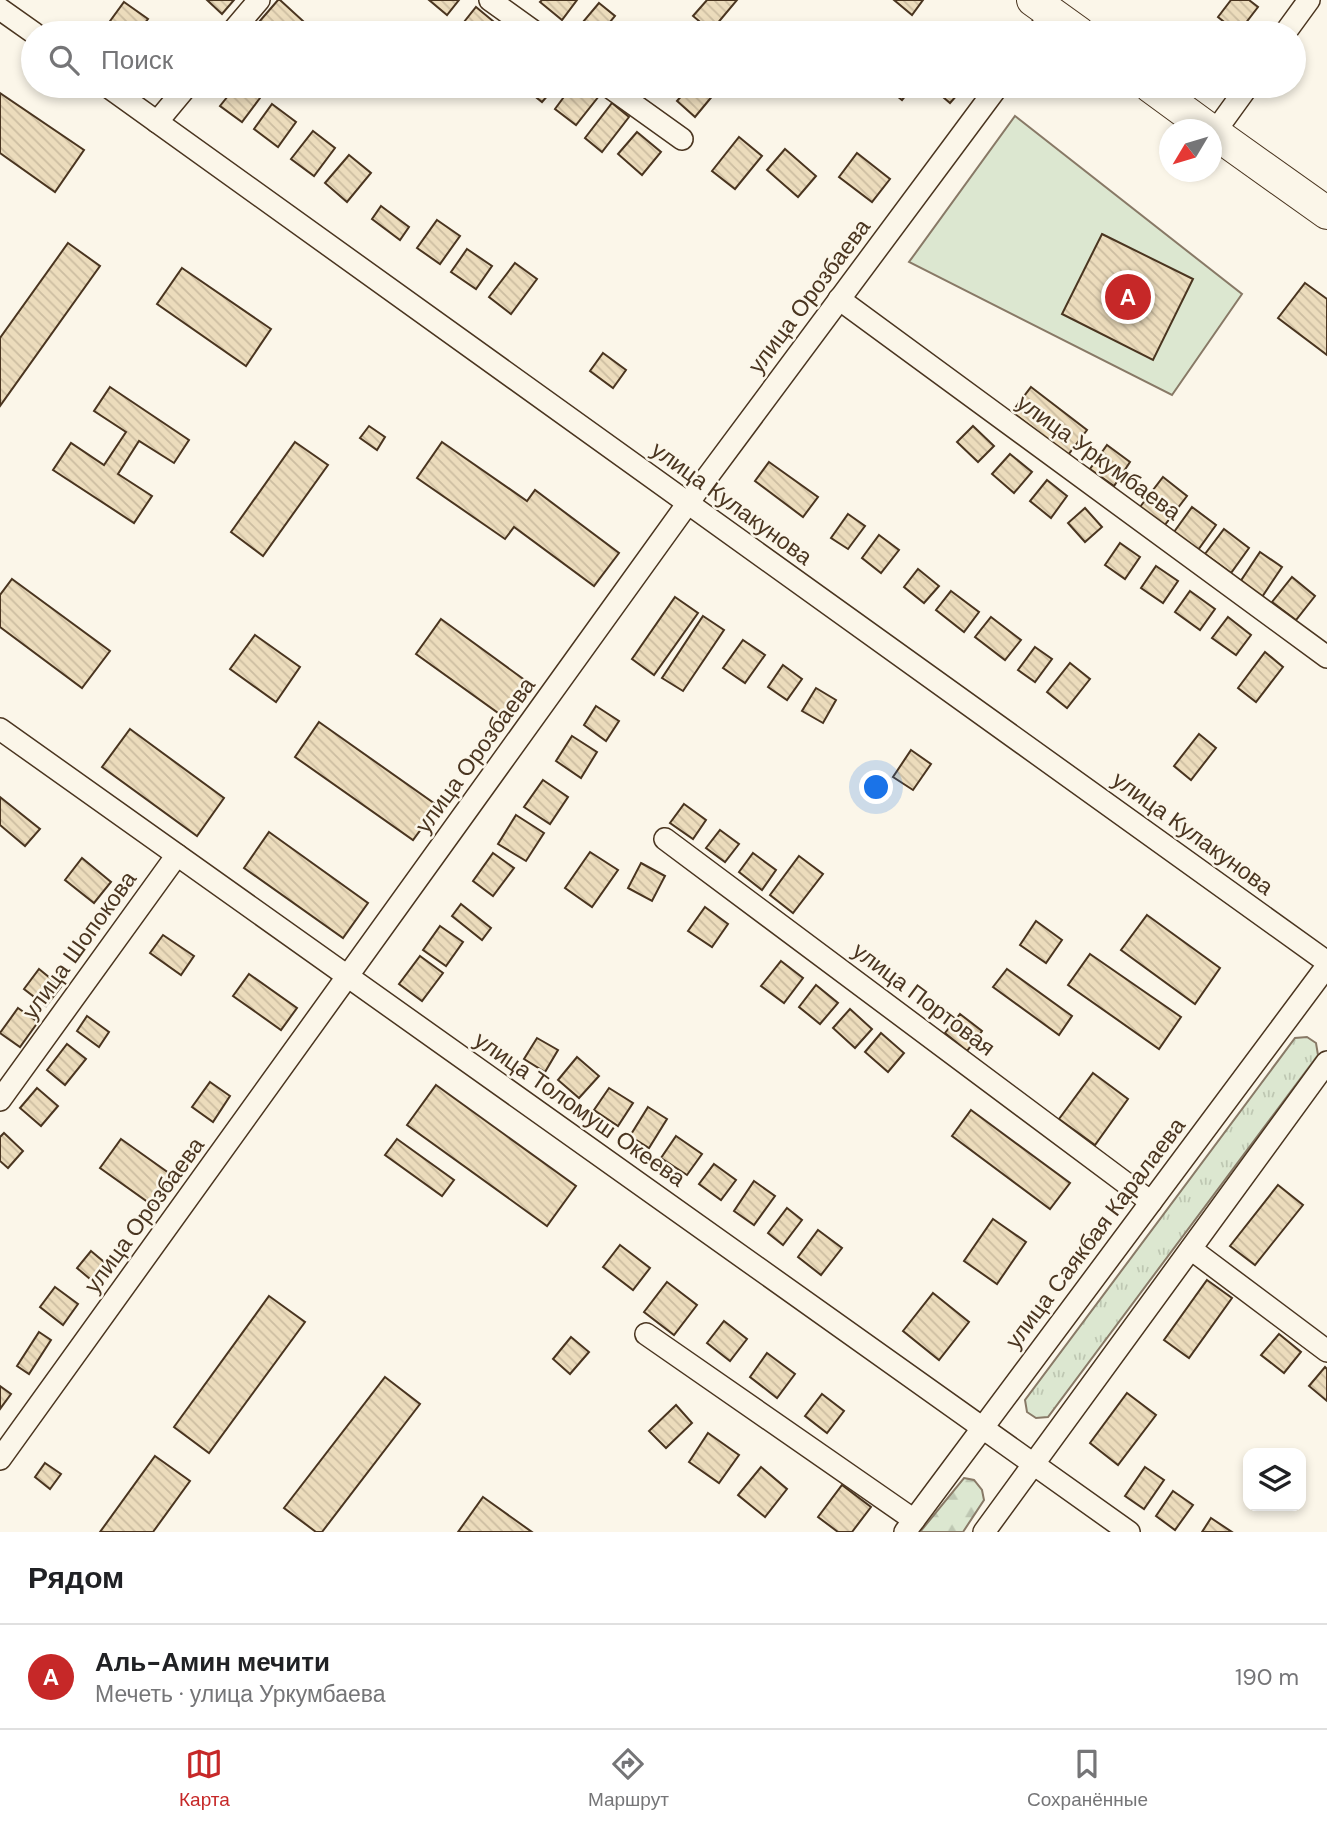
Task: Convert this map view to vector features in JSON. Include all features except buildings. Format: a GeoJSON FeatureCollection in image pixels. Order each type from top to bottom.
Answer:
{"type":"FeatureCollection","features":[{"type":"Feature","properties":{"kind":"highway"},"geometry":{"type":"LineString","coordinates":[[1167,98],[1195,119]]}},
{"type":"Feature","properties":{"kind":"highway"},"geometry":{"type":"LineString","coordinates":[[1222,138],[1327,213]]}},
{"type":"Feature","properties":{"kind":"street"},"geometry":{"type":"LineString","coordinates":[[241,21],[259,0]]}},
{"type":"Feature","properties":{"kind":"street"},"geometry":{"type":"LineString","coordinates":[[490,0],[519,21]]}},
{"type":"Feature","properties":{"kind":"street"},"geometry":{"type":"LineString","coordinates":[[1295,21],[1310,0]]}},
{"type":"Feature","properties":{"kind":"street"},"geometry":{"type":"LineString","coordinates":[[0,9],[21,24]]}},
{"type":"Feature","properties":{"kind":"street","name":"улица Кулакунова"},"geometry":{"type":"LineString","coordinates":[[124,98],[1327,964]]}},
{"type":"Feature","properties":{"kind":"street"},"geometry":{"type":"LineString","coordinates":[[157,122],[177,98]]}},
{"type":"Feature","properties":{"kind":"street"},"geometry":{"type":"LineString","coordinates":[[625,98],[682,139]]}},
{"type":"Feature","properties":{"kind":"street","name":"улица Орозбаева"},"geometry":{"type":"LineString","coordinates":[[0,1459],[688,503],[989,98]]}},
{"type":"Feature","properties":{"kind":"street"},"geometry":{"type":"LineString","coordinates":[[1222,119],[1238,98]]}},
{"type":"Feature","properties":{"kind":"street","name":"улица Уркумбаева"},"geometry":{"type":"LineString","coordinates":[[839,299],[1327,657]]}},
{"type":"Feature","properties":{"kind":"street","name":"улица Толомуш Океева"},"geometry":{"type":"LineString","coordinates":[[3,738],[177,855],[1129,1532]]}},
{"type":"Feature","properties":{"kind":"street","name":"улица Портовая"},"geometry":{"type":"LineString","coordinates":[[666,839],[1151,1202]]}},
{"type":"Feature","properties":{"kind":"street","name":"улица Шопокова"},"geometry":{"type":"LineString","coordinates":[[0,1100],[177,855]]}},
{"type":"Feature","properties":{"kind":"street","name":"улица Саякбая Каралаева"},"geometry":{"type":"LineString","coordinates":[[909,1526],[1327,964]]}},
{"type":"Feature","properties":{"kind":"street"},"geometry":{"type":"LineString","coordinates":[[984,1532],[1327,1062]]}},
{"type":"Feature","properties":{"kind":"street"},"geometry":{"type":"LineString","coordinates":[[1191,1249],[1327,1350]]}},
{"type":"Feature","properties":{"kind":"street"},"geometry":{"type":"LineString","coordinates":[[646,1334],[909,1526]]}},
{"type":"Feature","properties":{"kind":"green space"},"geometry":{"type":"Polygon","coordinates":[[[1015,116],[1242,294],[1172,395],[909,262],[1015,116]]]}},
{"type":"Feature","properties":{"kind":"green space"},"geometry":{"type":"Polygon","coordinates":[[[1307,1037],[1316,1043],[1318,1055],[1048,1417],[1036,1418],[1027,1412],[1025,1400],[1295,1038],[1307,1037]]]}},
{"type":"Feature","properties":{"kind":"green space"},"geometry":{"type":"Polygon","coordinates":[[[964,1478],[974,1480],[982,1490],[984,1500],[963,1532],[920,1532],[964,1478]]]}},
{"type":"Feature","properties":{"kind":"place","name":"Аль-Амин мечити"},"geometry":{"type":"Point","coordinates":[1128,297]}}]}
